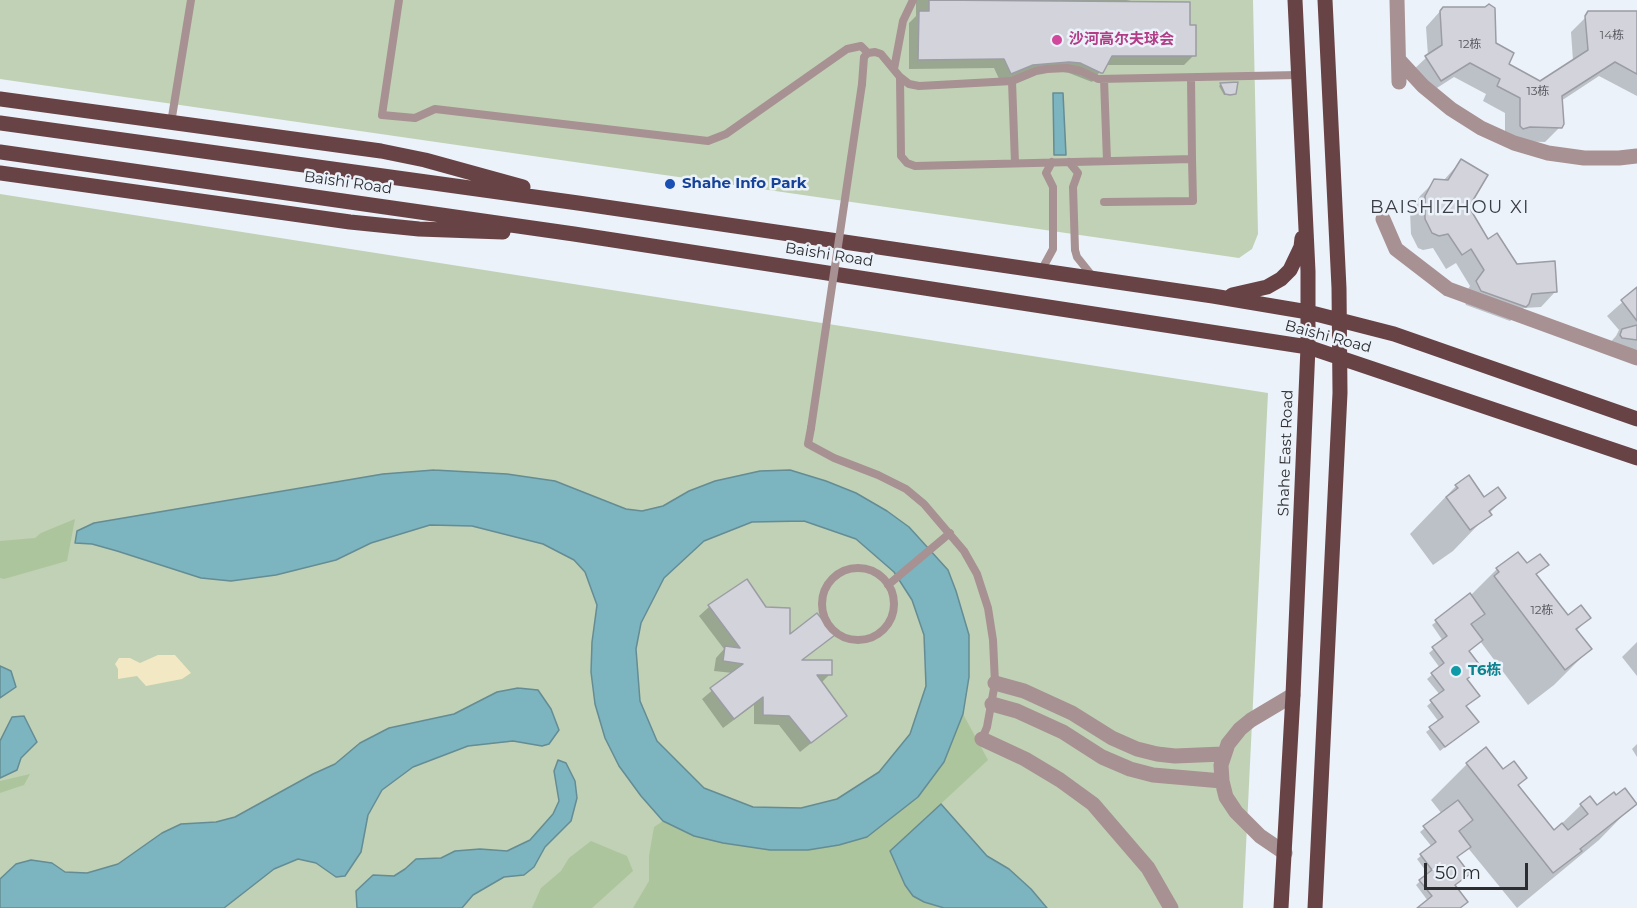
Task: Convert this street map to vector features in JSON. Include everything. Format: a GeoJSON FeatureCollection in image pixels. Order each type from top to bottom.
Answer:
{"type":"FeatureCollection","features":[{"type":"Feature","properties":{"kind":"main road","name":"Shahe East Road"},"geometry":{"type":"LineString","coordinates":[[1281,908],[1308,347],[1306,221],[1295,0]]}},
{"type":"Feature","properties":{"kind":"main road"},"geometry":{"type":"LineString","coordinates":[[1315,908],[1340,357],[1325,0]]}},
{"type":"Feature","properties":{"kind":"main road"},"geometry":{"type":"LineString","coordinates":[[0,99],[381,151],[425,160],[578,203]]}},
{"type":"Feature","properties":{"kind":"main road","name":"Baishi Road"},"geometry":{"type":"LineString","coordinates":[[0,123],[578,203],[1308,312],[1394,334],[1637,419]]}},
{"type":"Feature","properties":{"kind":"main road","name":"Baishi Road"},"geometry":{"type":"LineString","coordinates":[[0,152],[574,234],[1308,347],[1637,458]]}},
{"type":"Feature","properties":{"kind":"main road"},"geometry":{"type":"LineString","coordinates":[[0,173],[350,222],[419,229],[574,234]]}},
{"type":"Feature","properties":{"kind":"main road"},"geometry":{"type":"LineString","coordinates":[[1213,296],[1233,295],[1267,287],[1281,279],[1290,270],[1301,247],[1306,221]]}},
{"type":"Feature","properties":{"kind":"street"},"geometry":{"type":"LineString","coordinates":[[1397,0],[1399,82]]}},
{"type":"Feature","properties":{"kind":"street"},"geometry":{"type":"LineString","coordinates":[[1399,60],[1423,86],[1451,109],[1481,128],[1514,143],[1548,153],[1584,158],[1637,156]]}},
{"type":"Feature","properties":{"kind":"street"},"geometry":{"type":"LineString","coordinates":[[1383,219],[1396,249],[1448,289],[1637,358]]}},
{"type":"Feature","properties":{"kind":"street"},"geometry":{"type":"LineString","coordinates":[[995,683],[1023,691],[1072,713],[1112,738],[1137,748],[1175,756],[1223,754]]}},
{"type":"Feature","properties":{"kind":"street"},"geometry":{"type":"LineString","coordinates":[[1285,853],[1244,822],[1226,797],[1221,765],[1228,744],[1246,724],[1293,695]]}},
{"type":"Feature","properties":{"kind":"street"},"geometry":{"type":"LineString","coordinates":[[992,704],[1017,711],[1062,732],[1102,757],[1130,769],[1153,775],[1222,781]]}},
{"type":"Feature","properties":{"kind":"street"},"geometry":{"type":"LineString","coordinates":[[981,739],[1025,759],[1060,780],[1093,804],[1148,868],[1171,908]]}},
{"type":"Feature","properties":{"kind":"lane"},"geometry":{"type":"LineString","coordinates":[[171,123],[190,0]]}},
{"type":"Feature","properties":{"kind":"lane"},"geometry":{"type":"LineString","coordinates":[[399,0],[382,115],[415,118],[435,109],[708,141],[726,134],[847,49],[861,46],[868,53]]}},
{"type":"Feature","properties":{"kind":"lane"},"geometry":{"type":"LineString","coordinates":[[894,69],[903,21],[913,0]]}},
{"type":"Feature","properties":{"kind":"lane"},"geometry":{"type":"LineString","coordinates":[[981,739],[992,704],[995,683],[993,640],[988,608],[977,574],[964,551],[924,504],[906,489],[834,458],[808,444],[862,84],[864,57],[868,53],[881,54],[900,77],[909,84],[919,86],[1012,81],[1036,70],[1067,68],[1081,70],[1098,79],[1298,75]]}},
{"type":"Feature","properties":{"kind":"lane"},"geometry":{"type":"LineString","coordinates":[[900,77],[901,156],[907,164],[915,166],[1192,159]]}},
{"type":"Feature","properties":{"kind":"lane"},"geometry":{"type":"LineString","coordinates":[[1104,202],[1192,201],[1191,78]]}},
{"type":"Feature","properties":{"kind":"lane"},"geometry":{"type":"LineString","coordinates":[[1104,79],[1107,161]]}},
{"type":"Feature","properties":{"kind":"lane"},"geometry":{"type":"LineString","coordinates":[[1012,81],[1015,164]]}},
{"type":"Feature","properties":{"kind":"lane"},"geometry":{"type":"LineString","coordinates":[[1041,271],[1053,249],[1053,187],[1046,174],[1052,162]]}},
{"type":"Feature","properties":{"kind":"lane"},"geometry":{"type":"LineString","coordinates":[[1069,162],[1078,173],[1073,187],[1075,249],[1077,257],[1094,279]]}},
{"type":"Feature","properties":{"kind":"lane"},"geometry":{"type":"LineString","coordinates":[[891,582],[950,533]]}},
{"type":"Feature","properties":{"kind":"lane"},"geometry":{"type":"LineString","coordinates":[[857,568],[868,570],[891,582],[894,607],[891,619],[874,637],[850,640],[838,635],[828,626],[822,605],[823,594],[828,584],[836,576],[846,570],[857,568]]}},
{"type":"Feature","properties":{"kind":"green space"},"geometry":{"type":"Polygon","coordinates":[[[0,0],[1253,0],[1258,234],[1252,249],[1239,258],[0,79],[0,0]]]}},
{"type":"Feature","properties":{"kind":"green space"},"geometry":{"type":"Polygon","coordinates":[[[0,194],[1268,393],[1243,908],[0,908],[0,194]]]}},
{"type":"Feature","properties":{"kind":"green space"},"geometry":{"type":"Polygon","coordinates":[[[75,519],[67,561],[4,579],[0,578],[0,541],[35,538],[41,533],[75,519]]]}},
{"type":"Feature","properties":{"kind":"green space"},"geometry":{"type":"Polygon","coordinates":[[[963,714],[988,760],[890,851],[924,902],[944,908],[633,908],[649,881],[649,856],[654,827],[663,821],[694,836],[723,843],[770,850],[808,850],[944,762],[963,714]]]}},
{"type":"Feature","properties":{"kind":"green space"},"geometry":{"type":"Polygon","coordinates":[[[30,774],[24,785],[0,793],[0,781],[30,774]]]}},
{"type":"Feature","properties":{"kind":"green space"},"geometry":{"type":"Polygon","coordinates":[[[591,841],[627,856],[633,871],[592,908],[532,908],[541,888],[561,871],[569,858],[591,841]]]}},
{"type":"Feature","properties":{"kind":"sand"},"geometry":{"type":"Polygon","coordinates":[[[158,655],[175,655],[191,673],[182,679],[146,686],[137,676],[118,679],[118,669],[115,664],[119,658],[130,658],[140,663],[158,655]]]}},
{"type":"Feature","properties":{"kind":"water"},"geometry":{"type":"Polygon","coordinates":[[[1053,93],[1063,93],[1066,155],[1054,155],[1053,93]]]}},
{"type":"Feature","properties":{"kind":"water"},"geometry":{"type":"Polygon","coordinates":[[[434,470],[507,474],[555,481],[626,509],[642,511],[663,506],[689,491],[715,481],[760,471],[790,470],[856,493],[909,527],[948,570],[956,591],[969,635],[969,677],[963,714],[944,762],[918,797],[867,837],[808,850],[770,850],[694,836],[663,821],[619,766],[605,738],[595,704],[591,672],[597,605],[585,572],[574,560],[543,544],[472,526],[430,525],[371,543],[336,560],[276,575],[231,581],[201,578],[92,544],[75,543],[77,531],[94,523],[383,474],[434,470]],[[804,521],[752,522],[704,541],[664,578],[641,623],[636,649],[640,701],[657,741],[704,788],[753,807],[801,808],[837,799],[879,772],[910,734],[926,686],[924,635],[912,600],[894,572],[856,539],[804,521]]]}},
{"type":"Feature","properties":{"kind":"water"},"geometry":{"type":"Polygon","coordinates":[[[0,666],[11,671],[16,687],[0,698],[0,666]]]}},
{"type":"Feature","properties":{"kind":"water"},"geometry":{"type":"Polygon","coordinates":[[[518,688],[538,690],[551,709],[559,730],[549,744],[542,746],[513,741],[468,746],[413,767],[382,790],[368,815],[361,852],[345,876],[336,877],[316,863],[298,859],[274,869],[224,908],[0,908],[0,879],[16,864],[31,860],[52,863],[65,872],[87,873],[118,864],[162,833],[181,824],[216,822],[235,817],[335,764],[360,743],[389,728],[454,714],[497,692],[518,688]]]}},
{"type":"Feature","properties":{"kind":"water"},"geometry":{"type":"Polygon","coordinates":[[[24,716],[37,742],[21,758],[17,770],[0,778],[0,741],[12,717],[24,716]]]}},
{"type":"Feature","properties":{"kind":"water"},"geometry":{"type":"Polygon","coordinates":[[[558,760],[566,763],[575,781],[577,798],[571,821],[545,847],[534,867],[524,875],[504,877],[473,895],[462,908],[357,908],[356,891],[373,875],[394,876],[416,859],[441,858],[455,851],[480,849],[507,851],[530,840],[553,814],[559,801],[554,771],[558,760]]]}},
{"type":"Feature","properties":{"kind":"water"},"geometry":{"type":"Polygon","coordinates":[[[941,804],[987,856],[1009,869],[1047,908],[944,908],[913,896],[905,885],[890,851],[941,804]]]}},
{"type":"Feature","properties":{"kind":"building","name":"沙河高尔夫球会"},"geometry":{"type":"Polygon","coordinates":[[[929,0],[1190,2],[1190,25],[1196,25],[1196,56],[1112,56],[1103,73],[1080,63],[1069,62],[1033,65],[1011,74],[1004,59],[918,60],[919,11],[929,11],[929,0]]]}},
{"type":"Feature","properties":{"kind":"building"},"geometry":{"type":"Polygon","coordinates":[[[1489,4],[1495,8],[1496,43],[1514,53],[1509,64],[1540,81],[1588,50],[1585,16],[1588,11],[1637,11],[1637,74],[1615,62],[1562,96],[1564,124],[1562,128],[1530,127],[1523,129],[1520,126],[1520,98],[1497,86],[1500,79],[1470,63],[1441,81],[1425,56],[1442,45],[1440,11],[1443,7],[1485,7],[1489,4]]]}},
{"type":"Feature","properties":{"kind":"building"},"geometry":{"type":"Polygon","coordinates":[[[1238,82],[1236,94],[1230,95],[1225,94],[1220,83],[1238,82]]]}},
{"type":"Feature","properties":{"kind":"building"},"geometry":{"type":"Polygon","coordinates":[[[1461,159],[1488,175],[1469,207],[1488,239],[1497,233],[1517,264],[1555,261],[1557,292],[1532,294],[1526,307],[1481,291],[1476,281],[1484,270],[1471,249],[1462,255],[1448,234],[1439,236],[1432,233],[1425,219],[1425,196],[1434,179],[1448,180],[1461,159]]]}},
{"type":"Feature","properties":{"kind":"building"},"geometry":{"type":"Polygon","coordinates":[[[1637,287],[1637,321],[1621,300],[1637,287]]]}},
{"type":"Feature","properties":{"kind":"building"},"geometry":{"type":"Polygon","coordinates":[[[1637,325],[1637,340],[1622,338],[1620,335],[1622,329],[1637,325]]]}},
{"type":"Feature","properties":{"kind":"building"},"geometry":{"type":"Polygon","coordinates":[[[1469,475],[1484,497],[1498,487],[1506,498],[1489,511],[1492,515],[1470,530],[1446,497],[1458,488],[1455,485],[1469,475]]]}},
{"type":"Feature","properties":{"kind":"building"},"geometry":{"type":"Polygon","coordinates":[[[1518,552],[1527,563],[1540,554],[1549,565],[1536,574],[1568,615],[1581,605],[1591,618],[1576,629],[1592,649],[1565,670],[1494,576],[1499,572],[1496,568],[1518,552]]]}},
{"type":"Feature","properties":{"kind":"building"},"geometry":{"type":"Polygon","coordinates":[[[747,579],[766,607],[790,608],[790,634],[817,613],[835,635],[802,660],[832,660],[832,675],[817,675],[847,716],[811,743],[789,716],[763,715],[763,697],[734,719],[710,688],[743,664],[723,661],[725,646],[740,648],[708,605],[747,579]]]}},
{"type":"Feature","properties":{"kind":"building","name":"T6栋"},"geometry":{"type":"Polygon","coordinates":[[[1470,593],[1485,614],[1471,624],[1483,640],[1469,651],[1482,668],[1467,679],[1480,696],[1466,706],[1479,722],[1445,747],[1429,727],[1443,717],[1430,700],[1444,690],[1431,673],[1444,663],[1432,647],[1447,636],[1435,620],[1470,593]]]}},
{"type":"Feature","properties":{"kind":"building"},"geometry":{"type":"Polygon","coordinates":[[[1486,747],[1503,769],[1514,761],[1527,778],[1518,785],[1554,830],[1562,823],[1568,830],[1588,814],[1580,804],[1590,796],[1597,805],[1614,792],[1616,795],[1625,788],[1637,804],[1553,873],[1466,763],[1486,747]]]}},
{"type":"Feature","properties":{"kind":"building"},"geometry":{"type":"Polygon","coordinates":[[[1458,800],[1473,820],[1459,831],[1471,847],[1457,857],[1470,874],[1455,885],[1468,902],[1460,908],[1417,908],[1432,896],[1419,880],[1432,870],[1420,854],[1436,842],[1423,826],[1458,800]]]}},
{"type":"Feature","properties":{"kind":"place","name":"沙河高尔夫球会"},"geometry":{"type":"Point","coordinates":[1057,40]}},
{"type":"Feature","properties":{"kind":"place","name":"Shahe Info Park"},"geometry":{"type":"Point","coordinates":[670,184]}},
{"type":"Feature","properties":{"kind":"place","name":"T6栋"},"geometry":{"type":"Point","coordinates":[1456,671]}},
{"type":"Feature","properties":{"kind":"district","name":"BAISHIZHOU XI"},"geometry":{"type":"Point","coordinates":[1450,208]}}]}
